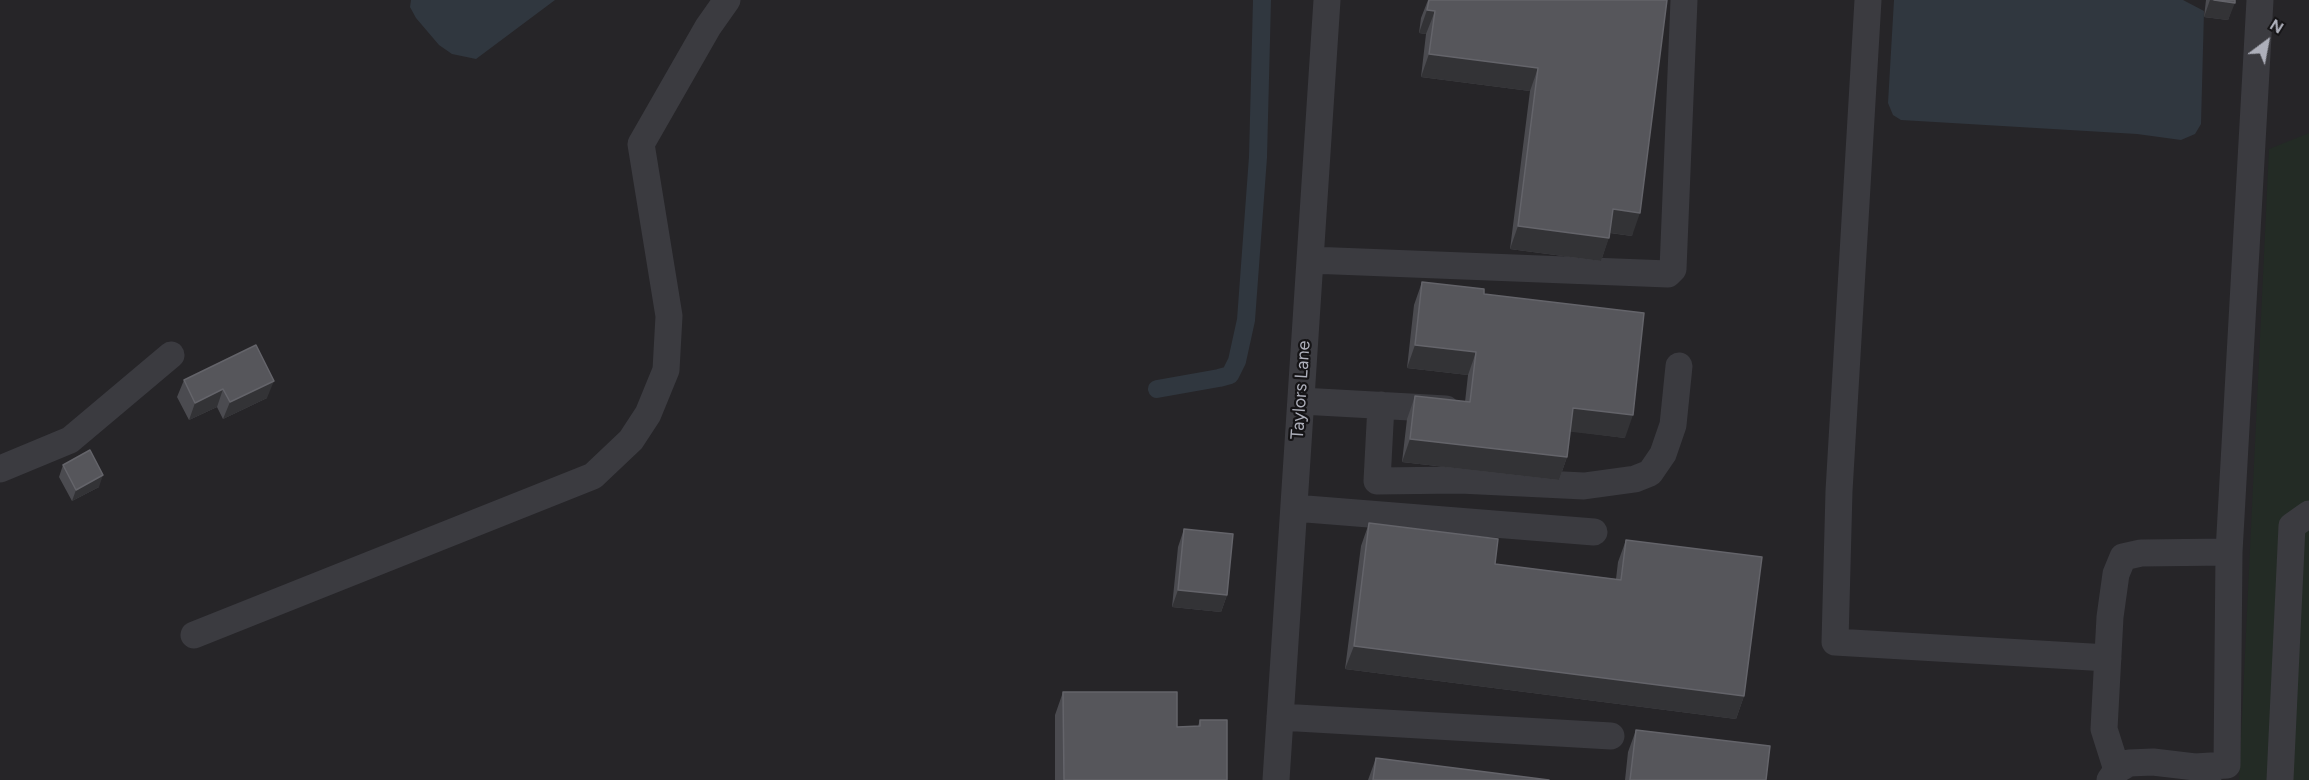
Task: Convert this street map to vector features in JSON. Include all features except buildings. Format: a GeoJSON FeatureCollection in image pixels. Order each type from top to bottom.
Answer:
{"type":"FeatureCollection","features":[{"type":"Feature","properties":{"kind":"street"},"geometry":{"type":"LineString","coordinates":[[194,635],[593,476],[631,440],[648,414],[666,370],[669,316],[641,144],[708,27],[727,0]]}},
{"type":"Feature","properties":{"kind":"street","name":"Taylors Lane"},"geometry":{"type":"LineString","coordinates":[[1276,780],[1327,0]]}},
{"type":"Feature","properties":{"kind":"street"},"geometry":{"type":"LineString","coordinates":[[1310,260],[1668,274],[1673,269],[1684,0]]}},
{"type":"Feature","properties":{"kind":"street"},"geometry":{"type":"LineString","coordinates":[[1868,0],[1839,491],[1834,642],[2108,658]]}},
{"type":"Feature","properties":{"kind":"street"},"geometry":{"type":"LineString","coordinates":[[2229,552],[2141,553],[2123,556],[2116,574],[2110,617],[2104,729],[2114,775],[2129,763],[2153,762],[2203,773],[2227,765],[2229,552],[2260,0]]}},
{"type":"Feature","properties":{"kind":"street"},"geometry":{"type":"LineString","coordinates":[[0,469],[70,440],[171,355]]}},
{"type":"Feature","properties":{"kind":"street"},"geometry":{"type":"LineString","coordinates":[[1381,405],[1377,481],[1460,480],[1584,486],[1635,479],[1650,473],[1663,454],[1673,425],[1679,366]]}},
{"type":"Feature","properties":{"kind":"street"},"geometry":{"type":"LineString","coordinates":[[1301,401],[1450,409]]}},
{"type":"Feature","properties":{"kind":"street"},"geometry":{"type":"LineString","coordinates":[[1294,508],[1594,532]]}},
{"type":"Feature","properties":{"kind":"street"},"geometry":{"type":"LineString","coordinates":[[2280,780],[2292,526],[2309,514]]}},
{"type":"Feature","properties":{"kind":"street"},"geometry":{"type":"LineString","coordinates":[[1280,717],[1611,736]]}},
{"type":"Feature","properties":{"kind":"shaded area"},"geometry":{"type":"Polygon","coordinates":[[[0,0],[2309,0],[2309,143],[2252,780],[0,780],[0,0]]]}},
{"type":"Feature","properties":{"kind":"shaded area"},"geometry":{"type":"Polygon","coordinates":[[[411,0],[555,0],[476,59],[452,54],[439,45],[416,18],[410,7],[411,0]]]}},
{"type":"Feature","properties":{"kind":"shaded area"},"geometry":{"type":"Polygon","coordinates":[[[1894,0],[2183,0],[2204,11],[2201,124],[2195,134],[2181,140],[2137,134],[1901,120],[1893,115],[1888,103],[1894,0]]]}},
{"type":"Feature","properties":{"kind":"shaded area"},"geometry":{"type":"Polygon","coordinates":[[[2309,133],[2309,780],[2239,780],[2269,149],[2309,133]]]}},
{"type":"Feature","properties":{"kind":"waterway"},"geometry":{"type":"LineString","coordinates":[[1157,389],[1230,375],[1237,361],[1246,320],[1258,157],[1262,0]]}}]}
